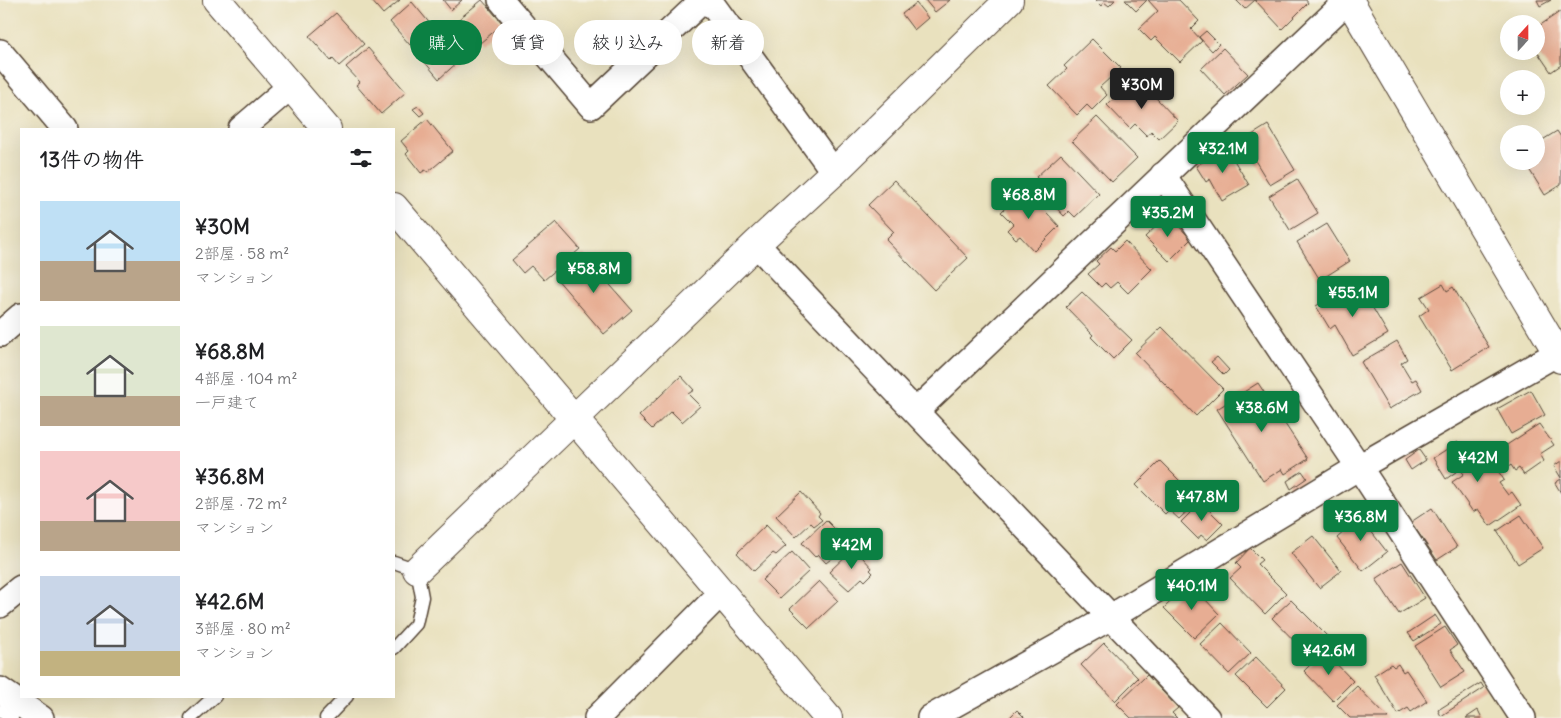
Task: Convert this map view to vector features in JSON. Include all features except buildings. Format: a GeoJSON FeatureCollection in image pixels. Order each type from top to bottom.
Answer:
{"type":"FeatureCollection","features":[{"type":"Feature","properties":{"kind":"street"},"geometry":{"type":"LineString","coordinates":[[217,0],[326,128]]}},
{"type":"Feature","properties":{"kind":"street"},"geometry":{"type":"LineString","coordinates":[[502,0],[590,106],[703,0]]}},
{"type":"Feature","properties":{"kind":"street"},"geometry":{"type":"LineString","coordinates":[[708,0],[834,172]]}},
{"type":"Feature","properties":{"kind":"street"},"geometry":{"type":"LineString","coordinates":[[405,566],[575,419],[756,244],[834,172],[1009,0]]}},
{"type":"Feature","properties":{"kind":"street"},"geometry":{"type":"LineString","coordinates":[[916,412],[1348,0],[1560,354],[1359,467],[1111,617],[930,718]]}},
{"type":"Feature","properties":{"kind":"street"},"geometry":{"type":"LineString","coordinates":[[2,57],[64,128]]}},
{"type":"Feature","properties":{"kind":"street"},"geometry":{"type":"LineString","coordinates":[[243,128],[290,86]]}},
{"type":"Feature","properties":{"kind":"street"},"geometry":{"type":"LineString","coordinates":[[1163,175],[1359,467],[1523,718]]}},
{"type":"Feature","properties":{"kind":"street"},"geometry":{"type":"LineString","coordinates":[[395,208],[828,718]]}},
{"type":"Feature","properties":{"kind":"street"},"geometry":{"type":"LineString","coordinates":[[756,244],[1207,718]]}},
{"type":"Feature","properties":{"kind":"street"},"geometry":{"type":"LineString","coordinates":[[0,334],[20,317]]}},
{"type":"Feature","properties":{"kind":"street"},"geometry":{"type":"LineString","coordinates":[[0,606],[20,589]]}},
{"type":"Feature","properties":{"kind":"street"},"geometry":{"type":"LineString","coordinates":[[598,718],[721,593]]}},
{"type":"Feature","properties":{"kind":"street"},"geometry":{"type":"LineString","coordinates":[[0,690],[41,718]]}},
{"type":"Feature","properties":{"kind":"lane"},"geometry":{"type":"LineString","coordinates":[[395,647],[416,624],[422,597],[405,566]]}},
{"type":"Feature","properties":{"kind":"lane"},"geometry":{"type":"LineString","coordinates":[[192,718],[213,698]]}},
{"type":"Feature","properties":{"kind":"lane"},"geometry":{"type":"LineString","coordinates":[[326,718],[345,698]]}},
{"type":"Feature","properties":{"kind":"lane"},"geometry":{"type":"LineString","coordinates":[[0,711],[12,718]]}}]}
